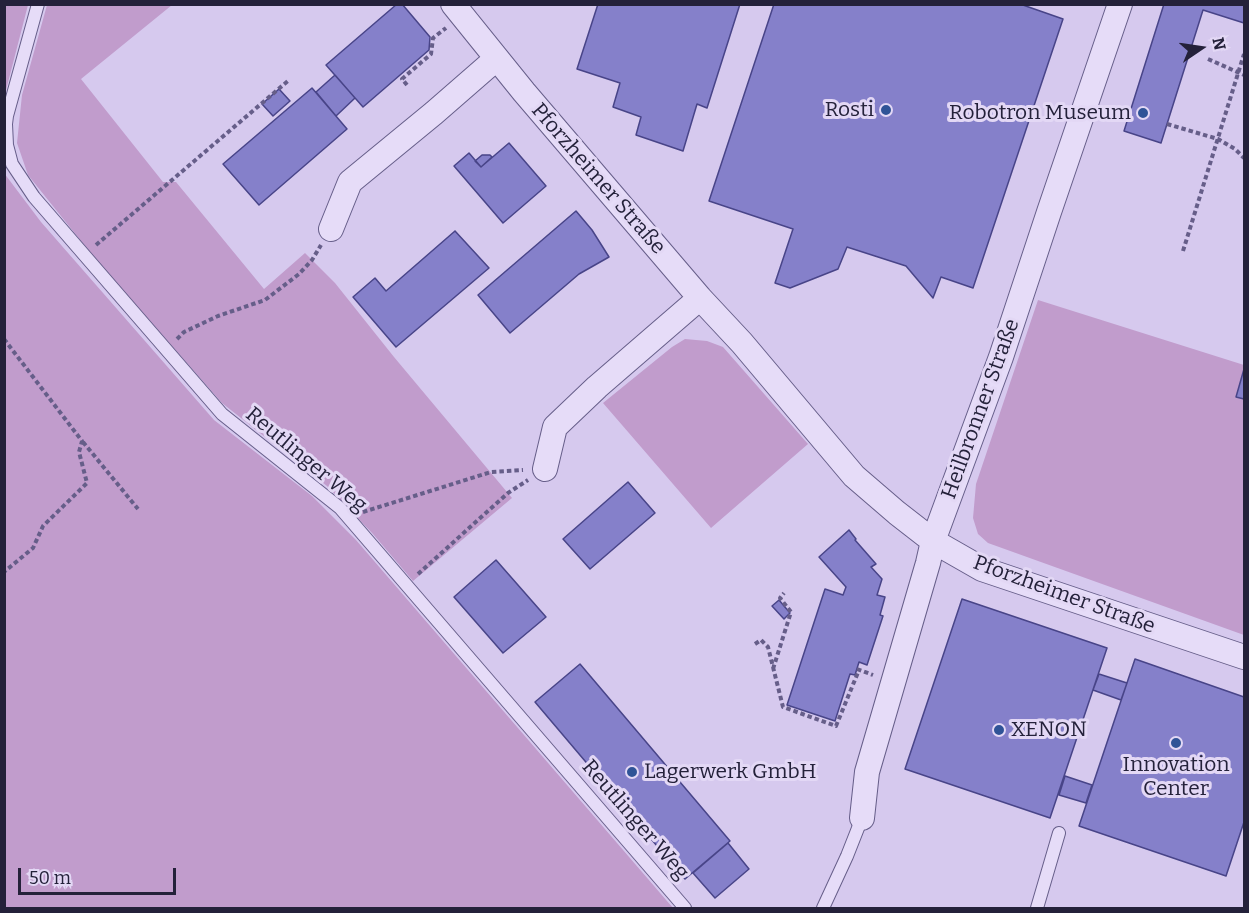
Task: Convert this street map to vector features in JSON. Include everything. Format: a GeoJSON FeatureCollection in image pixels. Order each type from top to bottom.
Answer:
{"type":"FeatureCollection","features":[{"type":"Feature","properties":{"kind":"street","name":"Pforzheimer Straße"},"geometry":{"type":"LineString","coordinates":[[453,4],[496,59],[700,298],[742,342],[854,476],[897,513],[933,541],[982,569],[1245,657]]}},
{"type":"Feature","properties":{"kind":"street","name":"Heilbronner Straße"},"geometry":{"type":"LineString","coordinates":[[862,818],[867,772],[933,541],[1001,357],[1120,4]]}},
{"type":"Feature","properties":{"kind":"street"},"geometry":{"type":"LineString","coordinates":[[331,229],[350,182],[496,59]]}},
{"type":"Feature","properties":{"kind":"street"},"geometry":{"type":"LineString","coordinates":[[545,469],[555,427],[597,387],[700,298]]}},
{"type":"Feature","properties":{"kind":"lane","name":"Reutlinger Weg"},"geometry":{"type":"LineString","coordinates":[[38,4],[7,116],[7,145],[12,164],[34,197],[222,414],[340,508],[685,909]]}},
{"type":"Feature","properties":{"kind":"lane"},"geometry":{"type":"LineString","coordinates":[[823,909],[862,818]]}},
{"type":"Feature","properties":{"kind":"lane"},"geometry":{"type":"LineString","coordinates":[[1037,909],[1059,833]]}},
{"type":"Feature","properties":{"kind":"path"},"geometry":{"type":"LineString","coordinates":[[407,85],[402,79],[431,54],[433,38],[446,28]]}},
{"type":"Feature","properties":{"kind":"path"},"geometry":{"type":"LineString","coordinates":[[1183,251],[1245,54]]}},
{"type":"Feature","properties":{"kind":"path"},"geometry":{"type":"LineString","coordinates":[[1208,59],[1245,75]]}},
{"type":"Feature","properties":{"kind":"path"},"geometry":{"type":"LineString","coordinates":[[84,255],[290,80]]}},
{"type":"Feature","properties":{"kind":"path"},"geometry":{"type":"LineString","coordinates":[[1167,124],[1218,139],[1245,158]]}},
{"type":"Feature","properties":{"kind":"path"},"geometry":{"type":"LineString","coordinates":[[166,350],[184,333],[218,316],[265,300],[299,274],[312,260],[331,229]]}},
{"type":"Feature","properties":{"kind":"path"},"geometry":{"type":"LineString","coordinates":[[4,339],[82,441],[138,509]]}},
{"type":"Feature","properties":{"kind":"path"},"geometry":{"type":"LineString","coordinates":[[4,572],[33,548],[43,526],[87,483],[79,452],[82,441]]}},
{"type":"Feature","properties":{"kind":"path"},"geometry":{"type":"LineString","coordinates":[[351,521],[361,513],[491,472],[545,469]]}},
{"type":"Feature","properties":{"kind":"path"},"geometry":{"type":"LineString","coordinates":[[406,584],[508,493],[545,469]]}},
{"type":"Feature","properties":{"kind":"path"},"geometry":{"type":"LineString","coordinates":[[773,670],[791,612],[780,598],[784,593]]}},
{"type":"Feature","properties":{"kind":"path"},"geometry":{"type":"LineString","coordinates":[[755,644],[761,640],[768,647],[783,707],[836,726],[858,670],[879,677]]}},
{"type":"Feature","properties":{"kind":"shaded area"},"geometry":{"type":"Polygon","coordinates":[[[4,5],[28,5],[5,94],[4,5]]]}},
{"type":"Feature","properties":{"kind":"shaded area"},"geometry":{"type":"Polygon","coordinates":[[[47,5],[172,5],[81,79],[163,182],[176,182],[264,289],[305,253],[335,283],[512,498],[413,581],[373,534],[327,486],[222,403],[97,261],[28,175],[17,143],[22,95],[47,5]]]}},
{"type":"Feature","properties":{"kind":"shaded area"},"geometry":{"type":"Polygon","coordinates":[[[4,173],[41,222],[214,420],[312,496],[356,540],[673,908],[5,908],[4,173]]]}},
{"type":"Feature","properties":{"kind":"shaded area"},"geometry":{"type":"Polygon","coordinates":[[[1038,300],[1244,365],[1244,635],[988,543],[978,534],[973,518],[976,484],[1038,300]]]}},
{"type":"Feature","properties":{"kind":"shaded area"},"geometry":{"type":"Polygon","coordinates":[[[685,339],[707,341],[723,347],[808,444],[711,528],[603,403],[685,339]]]}},
{"type":"Feature","properties":{"kind":"building"},"geometry":{"type":"Polygon","coordinates":[[[397,4],[402,4],[430,37],[429,50],[363,107],[326,65],[397,4]]]}},
{"type":"Feature","properties":{"kind":"building"},"geometry":{"type":"Polygon","coordinates":[[[598,4],[740,4],[707,108],[697,104],[683,151],[636,135],[641,117],[613,107],[620,83],[577,69],[598,4]]]}},
{"type":"Feature","properties":{"kind":"building","name":"Rosti"},"geometry":{"type":"Polygon","coordinates":[[[774,4],[1020,4],[1063,19],[973,288],[941,277],[933,298],[906,266],[847,247],[838,269],[790,288],[775,283],[793,229],[709,201],[774,4]]]}},
{"type":"Feature","properties":{"kind":"building"},"geometry":{"type":"Polygon","coordinates":[[[1164,4],[1244,4],[1244,23],[1203,10],[1161,143],[1124,131],[1164,4]]]}},
{"type":"Feature","properties":{"kind":"building"},"geometry":{"type":"Polygon","coordinates":[[[335,75],[355,98],[336,116],[316,92],[335,75]]]}},
{"type":"Feature","properties":{"kind":"building"},"geometry":{"type":"Polygon","coordinates":[[[312,88],[347,129],[259,205],[223,164],[312,88]]]}},
{"type":"Feature","properties":{"kind":"building"},"geometry":{"type":"Polygon","coordinates":[[[279,89],[290,101],[273,116],[262,104],[279,89]]]}},
{"type":"Feature","properties":{"kind":"building"},"geometry":{"type":"Polygon","coordinates":[[[509,143],[546,186],[503,223],[454,166],[469,153],[481,167],[509,143]]]}},
{"type":"Feature","properties":{"kind":"building"},"geometry":{"type":"Polygon","coordinates":[[[482,155],[492,157],[481,167],[475,161],[482,155]]]}},
{"type":"Feature","properties":{"kind":"building"},"geometry":{"type":"Polygon","coordinates":[[[576,211],[592,230],[609,257],[579,274],[510,333],[478,295],[576,211]]]}},
{"type":"Feature","properties":{"kind":"building"},"geometry":{"type":"Polygon","coordinates":[[[455,231],[489,268],[396,347],[353,297],[375,278],[386,291],[455,231]]]}},
{"type":"Feature","properties":{"kind":"building"},"geometry":{"type":"Polygon","coordinates":[[[1244,369],[1244,399],[1236,397],[1244,369]]]}},
{"type":"Feature","properties":{"kind":"building"},"geometry":{"type":"Polygon","coordinates":[[[628,482],[655,513],[590,569],[563,539],[628,482]]]}},
{"type":"Feature","properties":{"kind":"building"},"geometry":{"type":"Polygon","coordinates":[[[849,530],[876,564],[871,567],[882,579],[877,595],[885,597],[880,615],[883,616],[867,665],[859,662],[855,675],[850,674],[835,721],[787,705],[825,589],[843,595],[846,587],[819,557],[849,530]]]}},
{"type":"Feature","properties":{"kind":"building"},"geometry":{"type":"Polygon","coordinates":[[[496,560],[546,617],[503,653],[454,597],[496,560]]]}},
{"type":"Feature","properties":{"kind":"building","name":"XENON"},"geometry":{"type":"Polygon","coordinates":[[[962,599],[1107,648],[1050,818],[905,769],[962,599]]]}},
{"type":"Feature","properties":{"kind":"building"},"geometry":{"type":"Polygon","coordinates":[[[779,600],[790,613],[784,619],[772,606],[779,600]]]}},
{"type":"Feature","properties":{"kind":"building","name":"Innovation Center"},"geometry":{"type":"Polygon","coordinates":[[[1135,659],[1244,697],[1244,822],[1226,876],[1079,826],[1135,659]]]}},
{"type":"Feature","properties":{"kind":"building","name":"Lagerwerk GmbH"},"geometry":{"type":"Polygon","coordinates":[[[580,664],[730,841],[685,879],[535,702],[580,664]]]}},
{"type":"Feature","properties":{"kind":"building"},"geometry":{"type":"Polygon","coordinates":[[[1099,674],[1127,683],[1121,700],[1093,690],[1099,674]]]}},
{"type":"Feature","properties":{"kind":"building"},"geometry":{"type":"Polygon","coordinates":[[[1065,776],[1092,785],[1086,803],[1059,795],[1065,776]]]}},
{"type":"Feature","properties":{"kind":"building"},"geometry":{"type":"Polygon","coordinates":[[[728,843],[749,869],[715,898],[693,873],[728,843]]]}},
{"type":"Feature","properties":{"kind":"place","name":"Rosti"},"geometry":{"type":"Point","coordinates":[886,110]}},
{"type":"Feature","properties":{"kind":"place","name":"Robotron Museum"},"geometry":{"type":"Point","coordinates":[1143,113]}},
{"type":"Feature","properties":{"kind":"place","name":"XENON"},"geometry":{"type":"Point","coordinates":[999,730]}},
{"type":"Feature","properties":{"kind":"place","name":"Innovation Center"},"geometry":{"type":"Point","coordinates":[1176,743]}},
{"type":"Feature","properties":{"kind":"place","name":"Lagerwerk GmbH"},"geometry":{"type":"Point","coordinates":[632,772]}}]}
